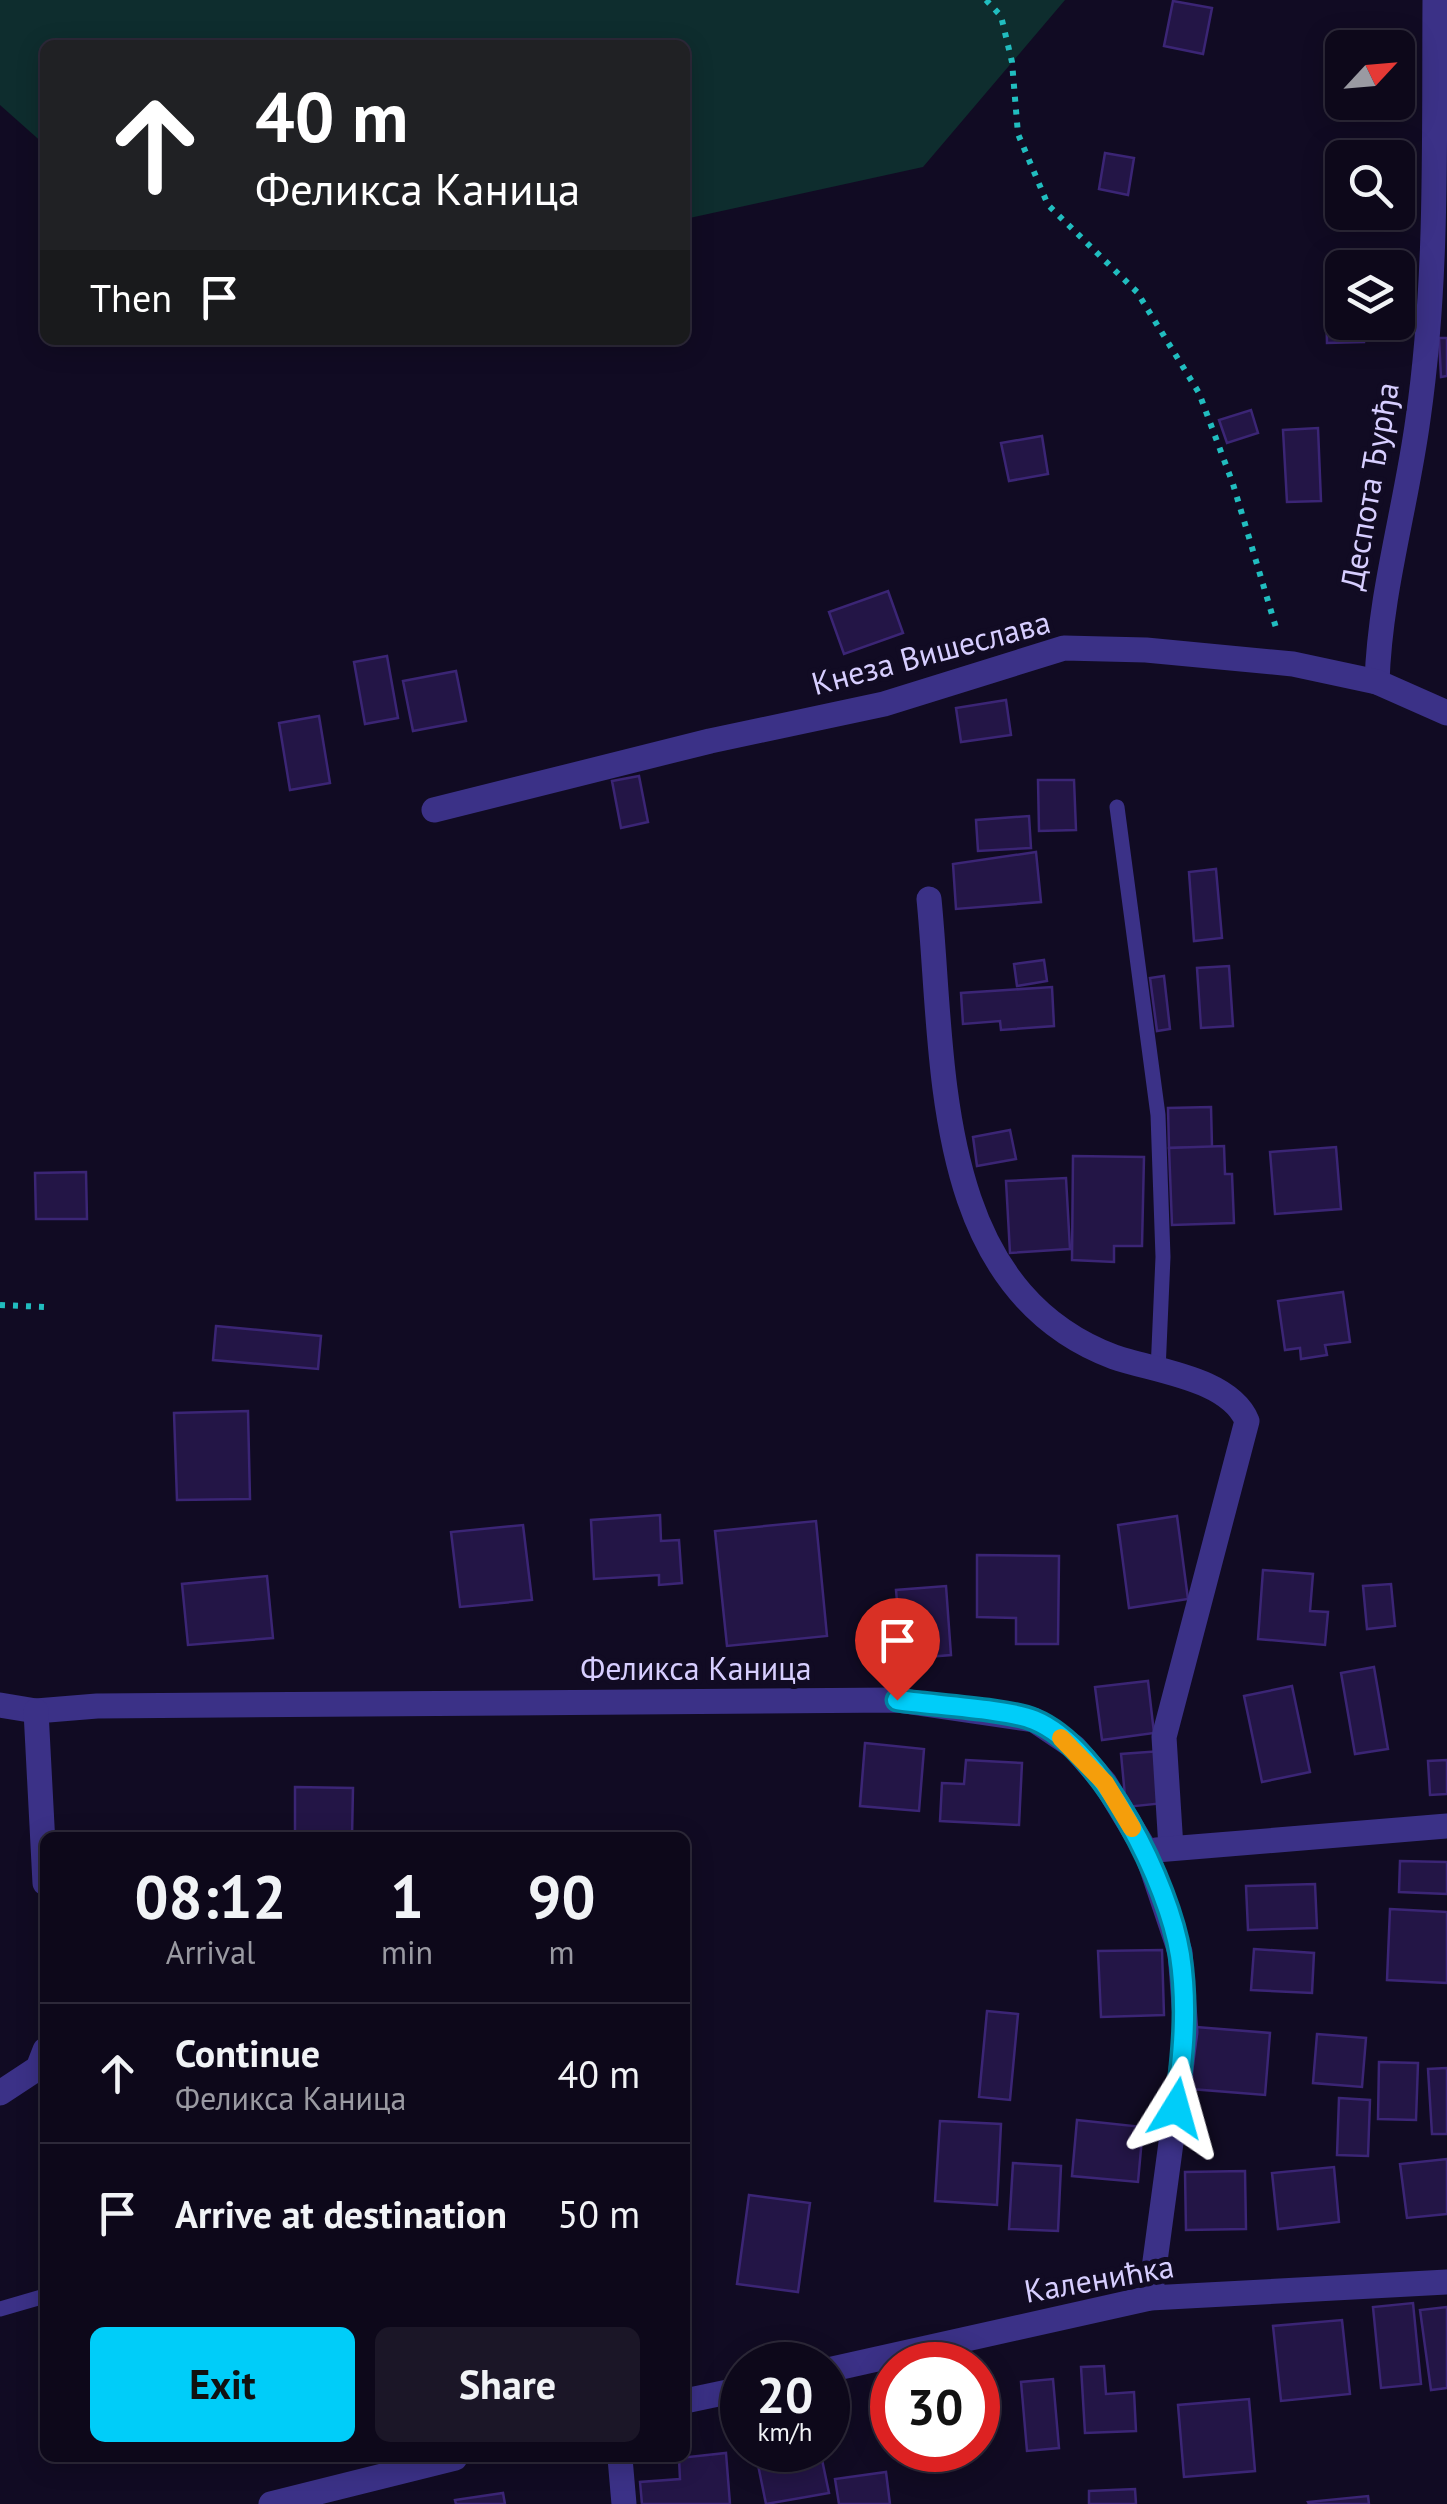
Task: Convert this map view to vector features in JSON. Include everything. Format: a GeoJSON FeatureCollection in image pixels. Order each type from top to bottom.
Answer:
{"type":"FeatureCollection","features":[{"type":"Feature","properties":{"kind":"street","name":"Деспота Ђурђа"},"geometry":{"type":"LineString","coordinates":[[1377,682],[1379,630],[1418,421],[1429,310],[1436,210],[1435,0]]}},
{"type":"Feature","properties":{"kind":"street","name":"Кнеза Вишеслава"},"geometry":{"type":"LineString","coordinates":[[434,810],[710,740],[884,704],[1064,648],[1146,650],[1293,664],[1377,682],[1447,714]]}},
{"type":"Feature","properties":{"kind":"street"},"geometry":{"type":"LineString","coordinates":[[929,899],[949,1125],[962,1183],[1004,1274],[1028,1304],[1110,1355],[1231,1397],[1247,1421],[1164,1737],[1158,1849],[1180,1952],[1186,2032],[1150,2298]]}},
{"type":"Feature","properties":{"kind":"street","name":"Феликса Каница"},"geometry":{"type":"LineString","coordinates":[[0,1705],[36,1711],[98,1706],[897,1700],[1034,1720],[1074,1747],[1158,1849]]}},
{"type":"Feature","properties":{"kind":"street"},"geometry":{"type":"LineString","coordinates":[[36,1711],[42,1832]]}},
{"type":"Feature","properties":{"kind":"street"},"geometry":{"type":"LineString","coordinates":[[1158,1849],[1447,1826]]}},
{"type":"Feature","properties":{"kind":"street"},"geometry":{"type":"LineString","coordinates":[[0,2093],[40,2063]]}},
{"type":"Feature","properties":{"kind":"street","name":"Каленићка"},"geometry":{"type":"LineString","coordinates":[[850,2365],[1150,2298],[1447,2282]]}},
{"type":"Feature","properties":{"kind":"street"},"geometry":{"type":"LineString","coordinates":[[690,2401],[720,2394]]}},
{"type":"Feature","properties":{"kind":"street"},"geometry":{"type":"LineString","coordinates":[[271,2504],[439,2462]]}},
{"type":"Feature","properties":{"kind":"street"},"geometry":{"type":"LineString","coordinates":[[620,2462],[624,2504]]}},
{"type":"Feature","properties":{"kind":"lane"},"geometry":{"type":"LineString","coordinates":[[1117,807],[1158,1115],[1163,1257],[1158,1371]]}},
{"type":"Feature","properties":{"kind":"lane"},"geometry":{"type":"LineString","coordinates":[[0,2309],[40,2297]]}},
{"type":"Feature","properties":{"kind":"path"},"geometry":{"type":"LineString","coordinates":[[986,0],[1001,16],[1012,62],[1018,134],[1048,205],[1137,292],[1199,393],[1232,484],[1270,618],[1293,664]]}},
{"type":"Feature","properties":{"kind":"path"},"geometry":{"type":"LineString","coordinates":[[0,1306],[46,1308]]}},
{"type":"Feature","properties":{"kind":"green space"},"geometry":{"type":"Polygon","coordinates":[[[0,0],[1065,0],[923,167],[690,218],[690,40],[40,40],[40,141],[0,105],[0,0]]]}},
{"type":"Feature","properties":{"kind":"building"},"geometry":{"type":"Polygon","coordinates":[[[1173,1],[1212,8],[1203,54],[1164,46],[1173,1]]]}},
{"type":"Feature","properties":{"kind":"building"},"geometry":{"type":"Polygon","coordinates":[[[1105,153],[1134,158],[1128,195],[1099,189],[1105,153]]]}},
{"type":"Feature","properties":{"kind":"building"},"geometry":{"type":"Polygon","coordinates":[[[1439,338],[1447,338],[1447,376],[1441,377],[1439,338]]]}},
{"type":"Feature","properties":{"kind":"building"},"geometry":{"type":"Polygon","coordinates":[[[1327,340],[1364,340],[1364,342],[1327,340]]]}},
{"type":"Feature","properties":{"kind":"building"},"geometry":{"type":"Polygon","coordinates":[[[1251,410],[1258,433],[1227,443],[1219,420],[1251,410]]]}},
{"type":"Feature","properties":{"kind":"building"},"geometry":{"type":"Polygon","coordinates":[[[1318,428],[1321,501],[1287,502],[1283,430],[1318,428]]]}},
{"type":"Feature","properties":{"kind":"building"},"geometry":{"type":"Polygon","coordinates":[[[1042,436],[1048,474],[1009,481],[1001,443],[1042,436]]]}},
{"type":"Feature","properties":{"kind":"building"},"geometry":{"type":"Polygon","coordinates":[[[888,591],[903,633],[844,654],[829,612],[888,591]]]}},
{"type":"Feature","properties":{"kind":"building"},"geometry":{"type":"Polygon","coordinates":[[[387,656],[398,718],[365,724],[354,662],[387,656]]]}},
{"type":"Feature","properties":{"kind":"building"},"geometry":{"type":"Polygon","coordinates":[[[456,671],[466,721],[413,731],[403,681],[456,671]]]}},
{"type":"Feature","properties":{"kind":"building"},"geometry":{"type":"Polygon","coordinates":[[[1006,700],[1011,735],[961,742],[956,708],[1006,700]]]}},
{"type":"Feature","properties":{"kind":"building"},"geometry":{"type":"Polygon","coordinates":[[[319,716],[330,783],[290,790],[279,723],[319,716]]]}},
{"type":"Feature","properties":{"kind":"building"},"geometry":{"type":"Polygon","coordinates":[[[639,776],[648,822],[621,828],[612,781],[639,776]]]}},
{"type":"Feature","properties":{"kind":"building"},"geometry":{"type":"Polygon","coordinates":[[[1038,780],[1074,780],[1076,830],[1039,831],[1038,780]]]}},
{"type":"Feature","properties":{"kind":"building"},"geometry":{"type":"Polygon","coordinates":[[[1029,816],[1031,848],[978,851],[976,820],[1029,816]]]}},
{"type":"Feature","properties":{"kind":"building"},"geometry":{"type":"Polygon","coordinates":[[[1036,852],[1041,902],[956,909],[953,864],[1036,852]]]}},
{"type":"Feature","properties":{"kind":"building"},"geometry":{"type":"Polygon","coordinates":[[[1216,869],[1222,938],[1194,941],[1189,872],[1216,869]]]}},
{"type":"Feature","properties":{"kind":"building"},"geometry":{"type":"Polygon","coordinates":[[[1044,960],[1047,981],[1017,986],[1014,964],[1044,960]]]}},
{"type":"Feature","properties":{"kind":"building"},"geometry":{"type":"Polygon","coordinates":[[[1229,966],[1233,1026],[1201,1028],[1197,968],[1229,966]]]}},
{"type":"Feature","properties":{"kind":"building"},"geometry":{"type":"Polygon","coordinates":[[[1164,976],[1170,1029],[1157,1031],[1150,978],[1164,976]]]}},
{"type":"Feature","properties":{"kind":"building"},"geometry":{"type":"Polygon","coordinates":[[[1052,987],[1054,1026],[1001,1030],[1000,1021],[963,1024],[961,993],[1052,987]]]}},
{"type":"Feature","properties":{"kind":"building"},"geometry":{"type":"Polygon","coordinates":[[[1211,1107],[1212,1147],[1169,1148],[1168,1108],[1211,1107]]]}},
{"type":"Feature","properties":{"kind":"building"},"geometry":{"type":"Polygon","coordinates":[[[1010,1130],[1016,1159],[977,1166],[973,1137],[1010,1130]]]}},
{"type":"Feature","properties":{"kind":"building"},"geometry":{"type":"Polygon","coordinates":[[[1224,1146],[1225,1174],[1232,1174],[1234,1223],[1172,1225],[1169,1148],[1224,1146]]]}},
{"type":"Feature","properties":{"kind":"building"},"geometry":{"type":"Polygon","coordinates":[[[1336,1147],[1341,1209],[1275,1214],[1270,1152],[1336,1147]]]}},
{"type":"Feature","properties":{"kind":"building"},"geometry":{"type":"Polygon","coordinates":[[[1073,1156],[1144,1157],[1142,1246],[1114,1246],[1114,1262],[1072,1260],[1073,1156]]]}},
{"type":"Feature","properties":{"kind":"building"},"geometry":{"type":"Polygon","coordinates":[[[86,1172],[87,1219],[36,1219],[35,1173],[86,1172]]]}},
{"type":"Feature","properties":{"kind":"building"},"geometry":{"type":"Polygon","coordinates":[[[1066,1178],[1070,1249],[1010,1253],[1006,1181],[1066,1178]]]}},
{"type":"Feature","properties":{"kind":"building"},"geometry":{"type":"Polygon","coordinates":[[[1343,1292],[1350,1342],[1325,1345],[1327,1355],[1301,1359],[1300,1348],[1285,1350],[1278,1301],[1343,1292]]]}},
{"type":"Feature","properties":{"kind":"building"},"geometry":{"type":"Polygon","coordinates":[[[216,1326],[321,1336],[318,1369],[213,1360],[216,1326]]]}},
{"type":"Feature","properties":{"kind":"building"},"geometry":{"type":"Polygon","coordinates":[[[248,1411],[250,1499],[177,1500],[174,1413],[248,1411]]]}},
{"type":"Feature","properties":{"kind":"building"},"geometry":{"type":"Polygon","coordinates":[[[660,1515],[661,1541],[679,1540],[682,1583],[659,1585],[659,1575],[594,1579],[591,1520],[660,1515]]]}},
{"type":"Feature","properties":{"kind":"building"},"geometry":{"type":"Polygon","coordinates":[[[1177,1516],[1188,1599],[1129,1608],[1118,1525],[1177,1516]]]}},
{"type":"Feature","properties":{"kind":"building"},"geometry":{"type":"Polygon","coordinates":[[[816,1521],[827,1636],[727,1646],[715,1531],[816,1521]]]}},
{"type":"Feature","properties":{"kind":"building"},"geometry":{"type":"Polygon","coordinates":[[[523,1525],[532,1600],[460,1607],[451,1532],[523,1525]]]}},
{"type":"Feature","properties":{"kind":"building"},"geometry":{"type":"Polygon","coordinates":[[[977,1555],[1059,1556],[1058,1644],[1016,1644],[1016,1618],[977,1617],[977,1555]]]}},
{"type":"Feature","properties":{"kind":"building"},"geometry":{"type":"Polygon","coordinates":[[[1263,1570],[1313,1574],[1310,1611],[1328,1612],[1325,1645],[1258,1639],[1263,1570]]]}},
{"type":"Feature","properties":{"kind":"building"},"geometry":{"type":"Polygon","coordinates":[[[267,1576],[273,1638],[188,1645],[182,1584],[267,1576]]]}},
{"type":"Feature","properties":{"kind":"building"},"geometry":{"type":"Polygon","coordinates":[[[1391,1584],[1395,1626],[1367,1629],[1363,1586],[1391,1584]]]}},
{"type":"Feature","properties":{"kind":"building"},"geometry":{"type":"Polygon","coordinates":[[[946,1586],[951,1655],[902,1659],[896,1590],[946,1586]]]}},
{"type":"Feature","properties":{"kind":"building"},"geometry":{"type":"Polygon","coordinates":[[[1374,1667],[1388,1749],[1355,1754],[1341,1673],[1374,1667]]]}},
{"type":"Feature","properties":{"kind":"building"},"geometry":{"type":"Polygon","coordinates":[[[1148,1681],[1154,1733],[1102,1740],[1095,1687],[1148,1681]]]}},
{"type":"Feature","properties":{"kind":"building"},"geometry":{"type":"Polygon","coordinates":[[[1292,1686],[1310,1772],[1262,1782],[1244,1696],[1292,1686]]]}},
{"type":"Feature","properties":{"kind":"building"},"geometry":{"type":"Polygon","coordinates":[[[865,1743],[924,1749],[919,1811],[860,1806],[865,1743]]]}},
{"type":"Feature","properties":{"kind":"building"},"geometry":{"type":"Polygon","coordinates":[[[1161,1751],[1165,1803],[1126,1807],[1121,1754],[1161,1751]]]}},
{"type":"Feature","properties":{"kind":"building"},"geometry":{"type":"Polygon","coordinates":[[[966,1760],[1022,1763],[1019,1825],[940,1821],[942,1783],[964,1784],[966,1760]]]}},
{"type":"Feature","properties":{"kind":"building"},"geometry":{"type":"Polygon","coordinates":[[[1447,1760],[1447,1794],[1430,1795],[1428,1761],[1447,1760]]]}},
{"type":"Feature","properties":{"kind":"building"},"geometry":{"type":"Polygon","coordinates":[[[295,1787],[353,1788],[352,1832],[295,1832],[295,1787]]]}},
{"type":"Feature","properties":{"kind":"building"},"geometry":{"type":"Polygon","coordinates":[[[1400,1861],[1447,1862],[1447,1894],[1399,1892],[1400,1861]]]}},
{"type":"Feature","properties":{"kind":"building"},"geometry":{"type":"Polygon","coordinates":[[[1315,1884],[1317,1928],[1248,1930],[1246,1886],[1315,1884]]]}},
{"type":"Feature","properties":{"kind":"building"},"geometry":{"type":"Polygon","coordinates":[[[1390,1909],[1447,1912],[1447,1983],[1387,1980],[1390,1909]]]}},
{"type":"Feature","properties":{"kind":"building"},"geometry":{"type":"Polygon","coordinates":[[[1254,1949],[1314,1953],[1312,1993],[1251,1990],[1254,1949]]]}},
{"type":"Feature","properties":{"kind":"building"},"geometry":{"type":"Polygon","coordinates":[[[1162,1950],[1164,2015],[1101,2017],[1098,1951],[1162,1950]]]}},
{"type":"Feature","properties":{"kind":"building"},"geometry":{"type":"Polygon","coordinates":[[[987,2011],[1018,2014],[1010,2100],[979,2097],[987,2011]]]}},
{"type":"Feature","properties":{"kind":"building"},"geometry":{"type":"Polygon","coordinates":[[[1196,2027],[1270,2033],[1265,2095],[1191,2089],[1196,2027]]]}},
{"type":"Feature","properties":{"kind":"building"},"geometry":{"type":"Polygon","coordinates":[[[1317,2034],[1366,2038],[1362,2087],[1313,2083],[1317,2034]]]}},
{"type":"Feature","properties":{"kind":"building"},"geometry":{"type":"Polygon","coordinates":[[[1379,2062],[1418,2063],[1416,2120],[1378,2119],[1379,2062]]]}},
{"type":"Feature","properties":{"kind":"building"},"geometry":{"type":"Polygon","coordinates":[[[1447,2068],[1447,2134],[1432,2134],[1428,2069],[1447,2068]]]}},
{"type":"Feature","properties":{"kind":"building"},"geometry":{"type":"Polygon","coordinates":[[[1339,2098],[1370,2100],[1368,2156],[1337,2155],[1339,2098]]]}},
{"type":"Feature","properties":{"kind":"building"},"geometry":{"type":"Polygon","coordinates":[[[1077,2120],[1143,2127],[1138,2182],[1072,2176],[1077,2120]]]}},
{"type":"Feature","properties":{"kind":"building"},"geometry":{"type":"Polygon","coordinates":[[[940,2121],[1001,2124],[997,2205],[935,2201],[940,2121]]]}},
{"type":"Feature","properties":{"kind":"building"},"geometry":{"type":"Polygon","coordinates":[[[1447,2159],[1447,2214],[1407,2218],[1400,2164],[1447,2159]]]}},
{"type":"Feature","properties":{"kind":"building"},"geometry":{"type":"Polygon","coordinates":[[[1013,2163],[1061,2166],[1058,2231],[1009,2229],[1013,2163]]]}},
{"type":"Feature","properties":{"kind":"building"},"geometry":{"type":"Polygon","coordinates":[[[1334,2167],[1339,2222],[1278,2229],[1272,2173],[1334,2167]]]}},
{"type":"Feature","properties":{"kind":"building"},"geometry":{"type":"Polygon","coordinates":[[[1245,2171],[1246,2229],[1186,2230],[1185,2172],[1245,2171]]]}},
{"type":"Feature","properties":{"kind":"building"},"geometry":{"type":"Polygon","coordinates":[[[749,2195],[810,2203],[798,2292],[737,2284],[749,2195]]]}},
{"type":"Feature","properties":{"kind":"building"},"geometry":{"type":"Polygon","coordinates":[[[1413,2303],[1421,2384],[1381,2388],[1373,2307],[1413,2303]]]}},
{"type":"Feature","properties":{"kind":"building"},"geometry":{"type":"Polygon","coordinates":[[[1447,2307],[1447,2388],[1431,2390],[1420,2310],[1447,2307]]]}},
{"type":"Feature","properties":{"kind":"building"},"geometry":{"type":"Polygon","coordinates":[[[1342,2320],[1350,2394],[1281,2401],[1273,2326],[1342,2320]]]}},
{"type":"Feature","properties":{"kind":"building"},"geometry":{"type":"Polygon","coordinates":[[[1104,2366],[1106,2394],[1134,2392],[1136,2431],[1085,2433],[1081,2367],[1104,2366]]]}},
{"type":"Feature","properties":{"kind":"building"},"geometry":{"type":"Polygon","coordinates":[[[1053,2379],[1059,2448],[1027,2451],[1021,2382],[1053,2379]]]}},
{"type":"Feature","properties":{"kind":"building"},"geometry":{"type":"Polygon","coordinates":[[[1249,2399],[1255,2471],[1184,2477],[1178,2405],[1249,2399]]]}},
{"type":"Feature","properties":{"kind":"building"},"geometry":{"type":"Polygon","coordinates":[[[720,2454],[720,2472],[727,2472],[730,2504],[642,2504],[640,2482],[680,2479],[679,2462],[690,2462],[690,2457],[720,2454]]]}},
{"type":"Feature","properties":{"kind":"building"},"geometry":{"type":"Polygon","coordinates":[[[759,2472],[825,2472],[829,2493],[766,2504],[759,2472]]]}},
{"type":"Feature","properties":{"kind":"building"},"geometry":{"type":"Polygon","coordinates":[[[886,2472],[890,2504],[839,2504],[835,2479],[886,2472]]]}},
{"type":"Feature","properties":{"kind":"building"},"geometry":{"type":"Polygon","coordinates":[[[1135,2489],[1136,2504],[1089,2504],[1089,2491],[1135,2489]]]}},
{"type":"Feature","properties":{"kind":"building"},"geometry":{"type":"Polygon","coordinates":[[[503,2493],[505,2504],[456,2504],[455,2500],[503,2493]]]}},
{"type":"Feature","properties":{"kind":"building"},"geometry":{"type":"Polygon","coordinates":[[[1368,2496],[1369,2504],[1308,2502],[1368,2496]]]}},
{"type":"Feature","properties":{"kind":"slow traffic"},"geometry":{"type":"LineString","coordinates":[[1061,1738],[1074,1747],[1105,1783],[1132,1828]]}},
{"type":"Feature","properties":{"kind":"route"},"geometry":{"type":"LineString","coordinates":[[897,1700],[1034,1720],[1074,1747],[1105,1783],[1146,1850],[1180,1952],[1186,2032],[1176,2108]]}}]}
